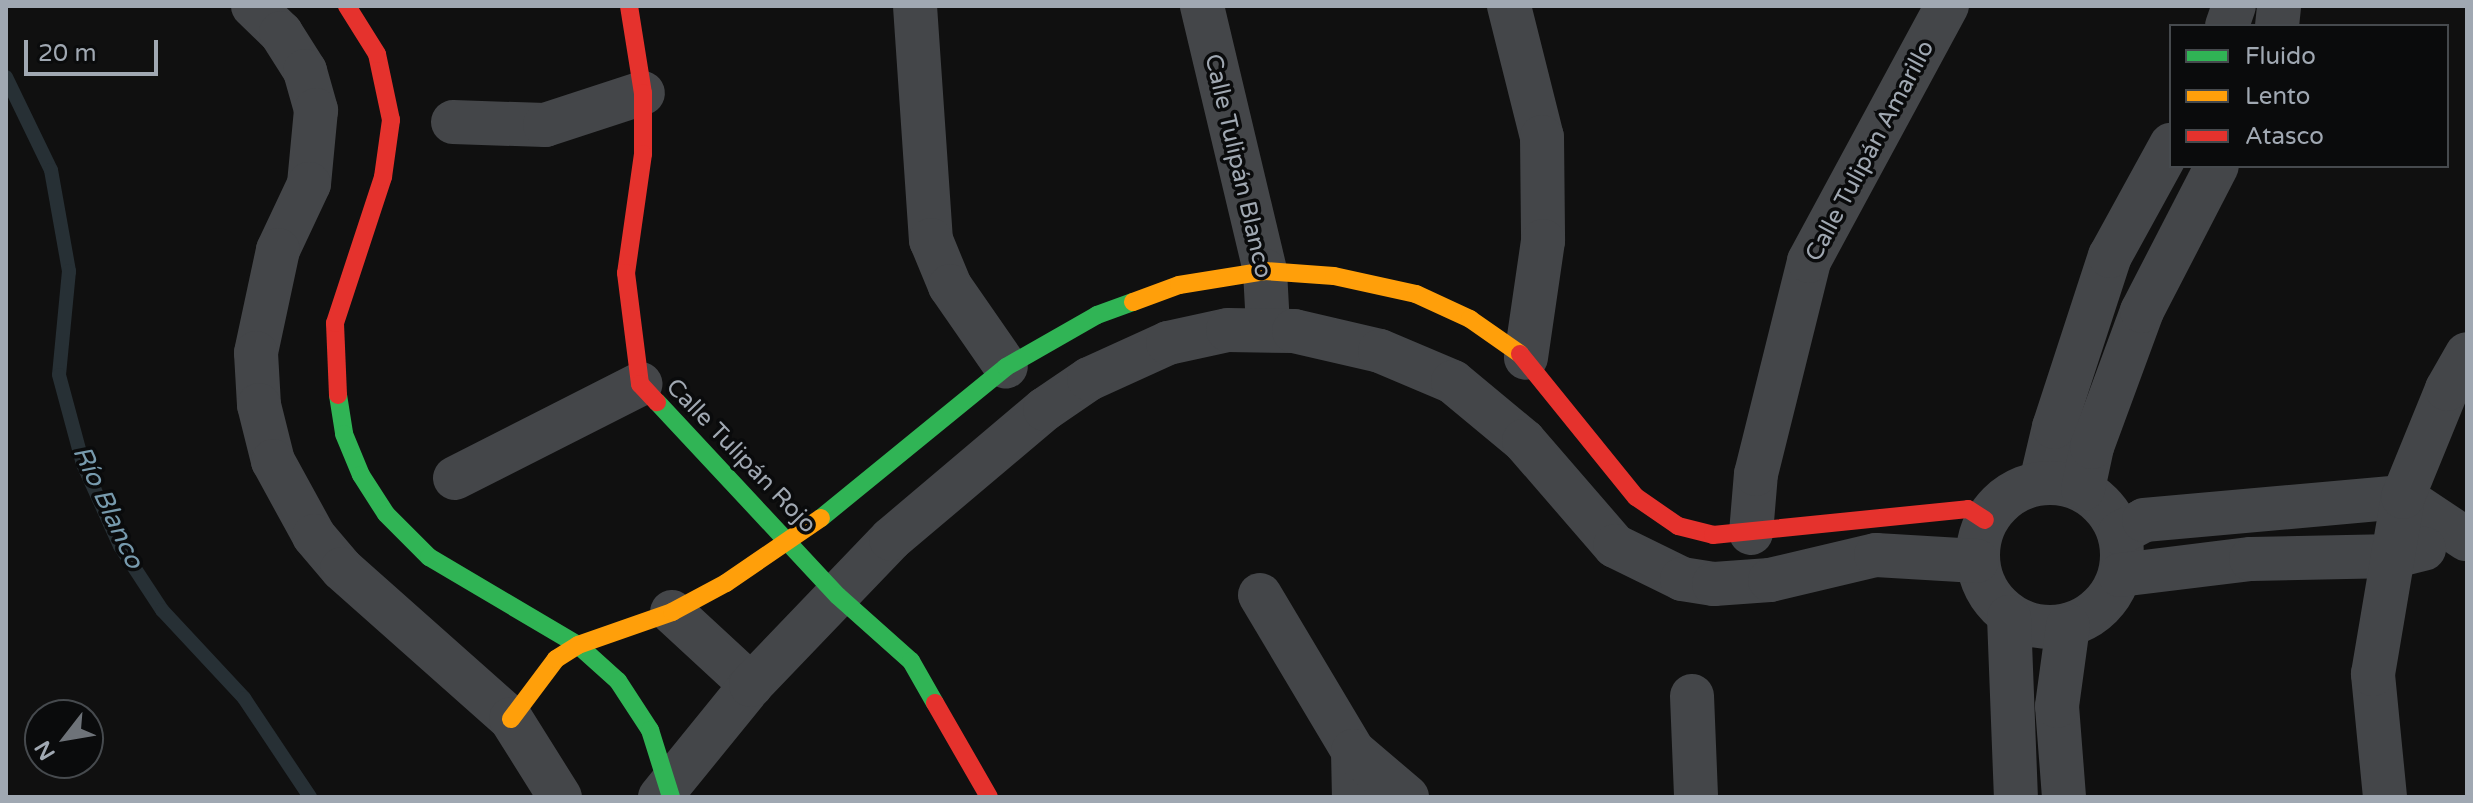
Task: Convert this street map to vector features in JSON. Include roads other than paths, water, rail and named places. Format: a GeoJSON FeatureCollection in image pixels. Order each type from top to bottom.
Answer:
{"type":"FeatureCollection","features":[{"type":"Feature","properties":{"kind":"street"},"geometry":{"type":"LineString","coordinates":[[253,6],[281,33],[305,71],[316,110],[309,184],[278,250],[256,353],[259,405],[273,461],[291,502],[342,569],[511,719],[560,797]]}},
{"type":"Feature","properties":{"kind":"street"},"geometry":{"type":"LineString","coordinates":[[347,6],[377,54],[391,120],[383,177],[335,323],[333,366],[344,434],[361,475],[386,514],[429,557],[578,645],[636,706],[667,794]]}},
{"type":"Feature","properties":{"kind":"street","name":"Calle Tulipán Rojo"},"geometry":{"type":"LineString","coordinates":[[629,6],[643,93],[643,154],[626,273],[640,384],[790,541],[838,596],[911,661],[983,795]]}},
{"type":"Feature","properties":{"kind":"street"},"geometry":{"type":"LineString","coordinates":[[915,6],[931,240],[950,286],[1006,367]]}},
{"type":"Feature","properties":{"kind":"street","name":"Calle Tulipán Blanco"},"geometry":{"type":"LineString","coordinates":[[1202,6],[1265,271],[1268,327]]}},
{"type":"Feature","properties":{"kind":"street"},"geometry":{"type":"LineString","coordinates":[[1509,6],[1542,137],[1543,241],[1526,358]]}},
{"type":"Feature","properties":{"kind":"street","name":"Calle Tulipán Amarillo"},"geometry":{"type":"LineString","coordinates":[[1751,533],[1756,474],[1809,261],[1947,6]]}},
{"type":"Feature","properties":{"kind":"street"},"geometry":{"type":"LineString","coordinates":[[453,122],[545,125],[643,93]]}},
{"type":"Feature","properties":{"kind":"street"},"geometry":{"type":"LineString","coordinates":[[2062,486],[2054,427],[2110,256],[2169,149]]}},
{"type":"Feature","properties":{"kind":"street"},"geometry":{"type":"LineString","coordinates":[[2062,486],[2092,447],[2142,311],[2216,168]]}},
{"type":"Feature","properties":{"kind":"street"},"geometry":{"type":"LineString","coordinates":[[511,719],[538,676],[578,645],[672,612],[790,541],[1006,367],[1097,315],[1179,285],[1265,271],[1334,276],[1416,294],[1470,319],[1526,358],[1655,514],[1713,535],[1751,533],[1864,516],[1968,509],[1981,541],[1984,587],[2009,617],[2035,626],[2068,626],[2101,607],[2120,554],[2144,520],[2403,497],[2466,539]]}},
{"type":"Feature","properties":{"kind":"street"},"geometry":{"type":"LineString","coordinates":[[667,794],[751,685],[891,539],[1089,379],[1168,343],[1268,327],[1380,351],[1453,382],[1524,441],[1615,546],[1682,579],[1714,584],[1770,580],[1876,555],[1981,541]]}},
{"type":"Feature","properties":{"kind":"street"},"geometry":{"type":"LineString","coordinates":[[2385,797],[2373,674],[2403,497],[2447,389],[2467,354]]}},
{"type":"Feature","properties":{"kind":"street"},"geometry":{"type":"LineString","coordinates":[[455,478],[640,384]]}},
{"type":"Feature","properties":{"kind":"street"},"geometry":{"type":"LineString","coordinates":[[1981,541],[2008,494],[2062,486],[2106,507],[2120,554]]}},
{"type":"Feature","properties":{"kind":"street"},"geometry":{"type":"LineString","coordinates":[[2120,554],[2251,559],[2395,556],[2466,539]]}},
{"type":"Feature","properties":{"kind":"street"},"geometry":{"type":"LineString","coordinates":[[1260,595],[1353,751],[1407,797]]}},
{"type":"Feature","properties":{"kind":"street"},"geometry":{"type":"LineString","coordinates":[[672,612],[751,685]]}},
{"type":"Feature","properties":{"kind":"street"},"geometry":{"type":"LineString","coordinates":[[2009,617],[2016,797]]}},
{"type":"Feature","properties":{"kind":"street"},"geometry":{"type":"LineString","coordinates":[[2064,797],[2057,706],[2068,626]]}},
{"type":"Feature","properties":{"kind":"street"},"geometry":{"type":"LineString","coordinates":[[1692,696],[1696,797]]}},
{"type":"Feature","properties":{"kind":"street"},"geometry":{"type":"LineString","coordinates":[[1353,751],[1354,797]]}},
{"type":"Feature","properties":{"kind":"waterway","name":"Río Blanco"},"geometry":{"type":"LineString","coordinates":[[6,77],[51,170],[69,271],[59,375],[83,464],[120,546],[162,610],[244,698],[310,797]]}}]}
